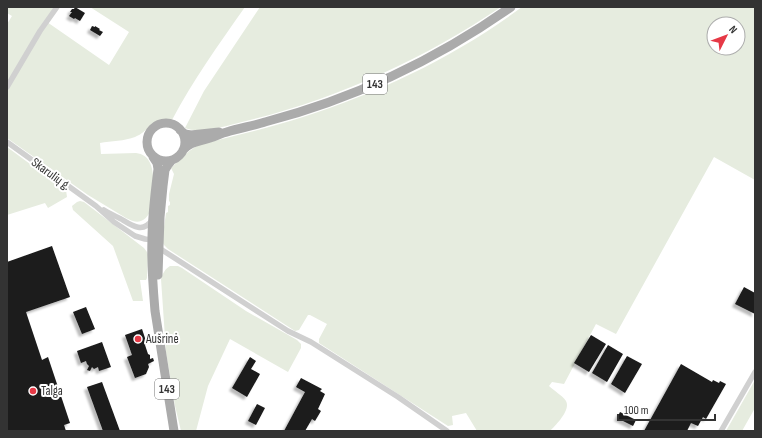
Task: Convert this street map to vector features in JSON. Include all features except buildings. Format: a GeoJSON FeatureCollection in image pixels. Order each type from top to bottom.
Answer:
{"type":"FeatureCollection","features":[{"type":"Feature","properties":{"kind":"main road","name":"143"},"geometry":{"type":"LineString","coordinates":[[161,346],[158,279],[159,232],[165,170],[172,160],[187,146],[193,143],[303,111],[378,83],[414,66],[449,46],[511,7]]}},
{"type":"Feature","properties":{"kind":"main road","name":"143"},"geometry":{"type":"LineString","coordinates":[[174,431],[154,311],[152,240],[158,169],[157,163],[146,144],[148,134],[152,129],[166,123],[176,126],[185,134],[191,135],[227,132]]}},
{"type":"Feature","properties":{"kind":"main road"},"geometry":{"type":"LineString","coordinates":[[180,130],[184,140],[183,150]]}},
{"type":"Feature","properties":{"kind":"main road"},"geometry":{"type":"LineString","coordinates":[[153,157],[162,161],[172,160]]}},
{"type":"Feature","properties":{"kind":"street"},"geometry":{"type":"LineString","coordinates":[[7,87],[56,7]]}},
{"type":"Feature","properties":{"kind":"street","name":"Skarulių g."},"geometry":{"type":"LineString","coordinates":[[7,142],[96,206],[114,222],[135,236],[152,240]]}},
{"type":"Feature","properties":{"kind":"street","name":"Skarulių g."},"geometry":{"type":"LineString","coordinates":[[96,206],[134,226],[145,227],[153,218]]}},
{"type":"Feature","properties":{"kind":"street"},"geometry":{"type":"LineString","coordinates":[[152,240],[159,232]]}},
{"type":"Feature","properties":{"kind":"street"},"geometry":{"type":"LineString","coordinates":[[159,248],[288,331],[312,342],[398,397],[447,431]]}},
{"type":"Feature","properties":{"kind":"street"},"geometry":{"type":"LineString","coordinates":[[721,431],[755,372]]}},
{"type":"Feature","properties":{"kind":"shaded area"},"geometry":{"type":"Polygon","coordinates":[[[7,7],[57,7],[47,22],[109,65],[129,32],[90,7],[245,7],[197,76],[172,120],[159,120],[135,137],[100,143],[101,154],[136,153],[144,156],[149,161],[152,168],[153,177],[152,196],[150,212],[143,220],[137,222],[126,218],[88,195],[7,138],[7,24],[12,16],[7,13],[7,7]]]}},
{"type":"Feature","properties":{"kind":"shaded area"},"geometry":{"type":"Polygon","coordinates":[[[260,7],[501,7],[409,61],[344,90],[277,113],[213,129],[191,130],[185,128],[204,91],[260,7]]]}},
{"type":"Feature","properties":{"kind":"shaded area"},"geometry":{"type":"Polygon","coordinates":[[[522,7],[755,7],[755,180],[714,157],[616,334],[596,324],[564,384],[552,382],[549,386],[566,401],[567,405],[565,413],[550,431],[477,431],[466,413],[452,416],[453,425],[448,426],[319,343],[319,339],[327,324],[308,315],[299,330],[295,331],[168,249],[162,241],[166,213],[168,212],[168,206],[170,205],[169,194],[174,174],[171,168],[198,145],[290,121],[361,96],[417,71],[471,41],[522,7]]]}},
{"type":"Feature","properties":{"kind":"shaded area"},"geometry":{"type":"Polygon","coordinates":[[[7,147],[64,188],[66,190],[67,197],[48,208],[45,203],[7,215],[7,147]]]}},
{"type":"Feature","properties":{"kind":"shaded area"},"geometry":{"type":"Polygon","coordinates":[[[80,201],[84,202],[144,248],[147,252],[147,278],[146,280],[140,280],[143,301],[133,301],[113,246],[73,210],[72,206],[80,201]]]}},
{"type":"Feature","properties":{"kind":"shaded area"},"geometry":{"type":"Polygon","coordinates":[[[170,266],[178,266],[182,268],[246,311],[297,340],[301,344],[301,348],[288,372],[230,339],[208,386],[196,431],[181,431],[175,406],[166,352],[161,279],[164,271],[170,266]]]}},
{"type":"Feature","properties":{"kind":"shaded area"},"geometry":{"type":"Polygon","coordinates":[[[755,380],[755,408],[742,431],[726,431],[755,380]]]}},
{"type":"Feature","properties":{"kind":"place","name":"Aušrinė"},"geometry":{"type":"Point","coordinates":[138,339]}},
{"type":"Feature","properties":{"kind":"place","name":"Talga"},"geometry":{"type":"Point","coordinates":[33,391]}}]}
